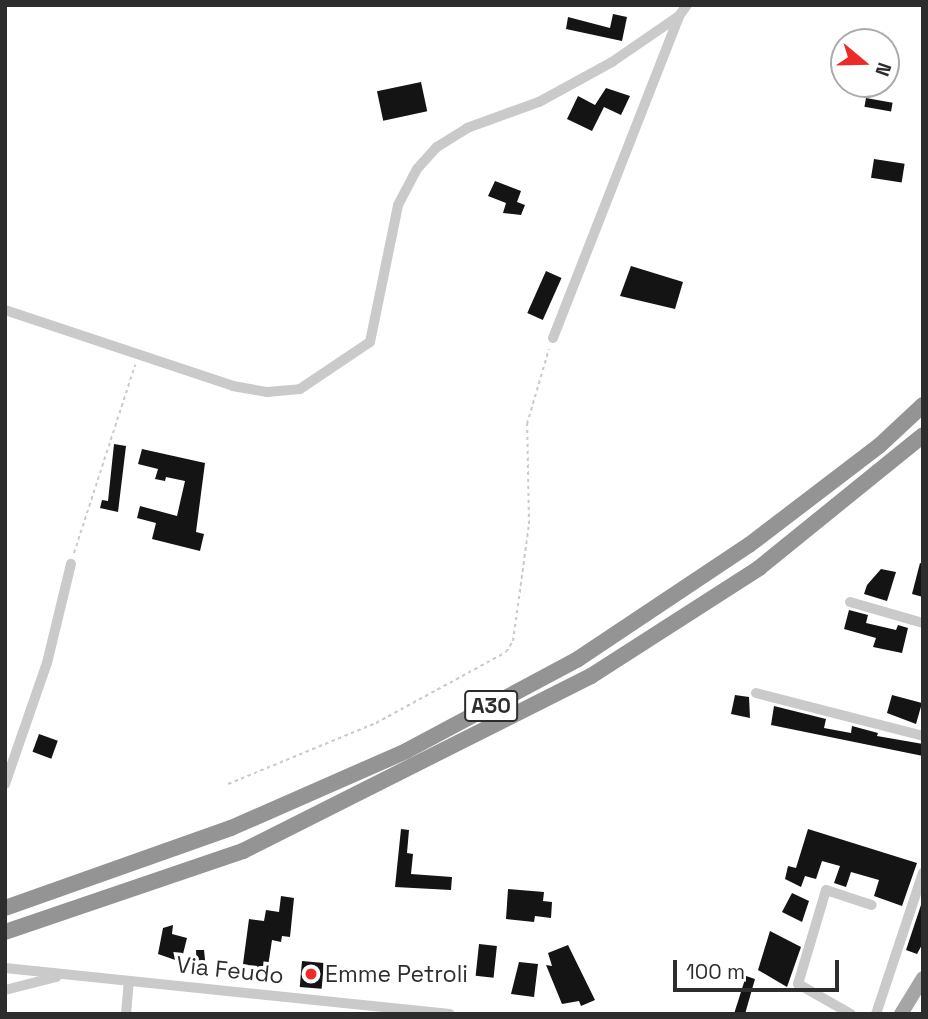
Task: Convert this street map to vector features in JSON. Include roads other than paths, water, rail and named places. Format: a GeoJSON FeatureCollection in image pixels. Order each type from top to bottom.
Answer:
{"type":"FeatureCollection","features":[{"type":"Feature","properties":{"kind":"highway","name":"A30"},"geometry":{"type":"LineString","coordinates":[[5,908],[231,828],[407,751],[578,659],[749,545],[879,446],[923,405]]}},
{"type":"Feature","properties":{"kind":"highway","name":"A30"},"geometry":{"type":"LineString","coordinates":[[5,932],[243,851],[591,676],[759,568],[923,435]]}},
{"type":"Feature","properties":{"kind":"main road"},"geometry":{"type":"LineString","coordinates":[[905,1011],[923,978]]}},
{"type":"Feature","properties":{"kind":"street"},"geometry":{"type":"LineString","coordinates":[[5,310],[138,356],[251,390],[300,389],[370,342],[398,205],[417,169],[437,147],[467,128],[540,102],[612,62],[679,16],[687,5]]}},
{"type":"Feature","properties":{"kind":"street"},"geometry":{"type":"LineString","coordinates":[[553,338],[676,30],[679,16]]}},
{"type":"Feature","properties":{"kind":"street"},"geometry":{"type":"LineString","coordinates":[[5,784],[47,663],[71,564]]}},
{"type":"Feature","properties":{"kind":"street"},"geometry":{"type":"LineString","coordinates":[[850,602],[923,623]]}},
{"type":"Feature","properties":{"kind":"street"},"geometry":{"type":"LineString","coordinates":[[757,693],[923,736]]}},
{"type":"Feature","properties":{"kind":"street"},"geometry":{"type":"LineString","coordinates":[[876,1014],[923,873]]}},
{"type":"Feature","properties":{"kind":"street"},"geometry":{"type":"LineString","coordinates":[[851,1014],[798,984],[826,890],[872,905]]}},
{"type":"Feature","properties":{"kind":"street","name":"Via Feudo"},"geometry":{"type":"LineString","coordinates":[[5,968],[450,1014]]}},
{"type":"Feature","properties":{"kind":"street"},"geometry":{"type":"LineString","coordinates":[[5,990],[62,976]]}},
{"type":"Feature","properties":{"kind":"street"},"geometry":{"type":"LineString","coordinates":[[126,1014],[129,982]]}},
{"type":"Feature","properties":{"kind":"place","name":"Emme Petroli"},"geometry":{"type":"Point","coordinates":[311,974]}}]}
